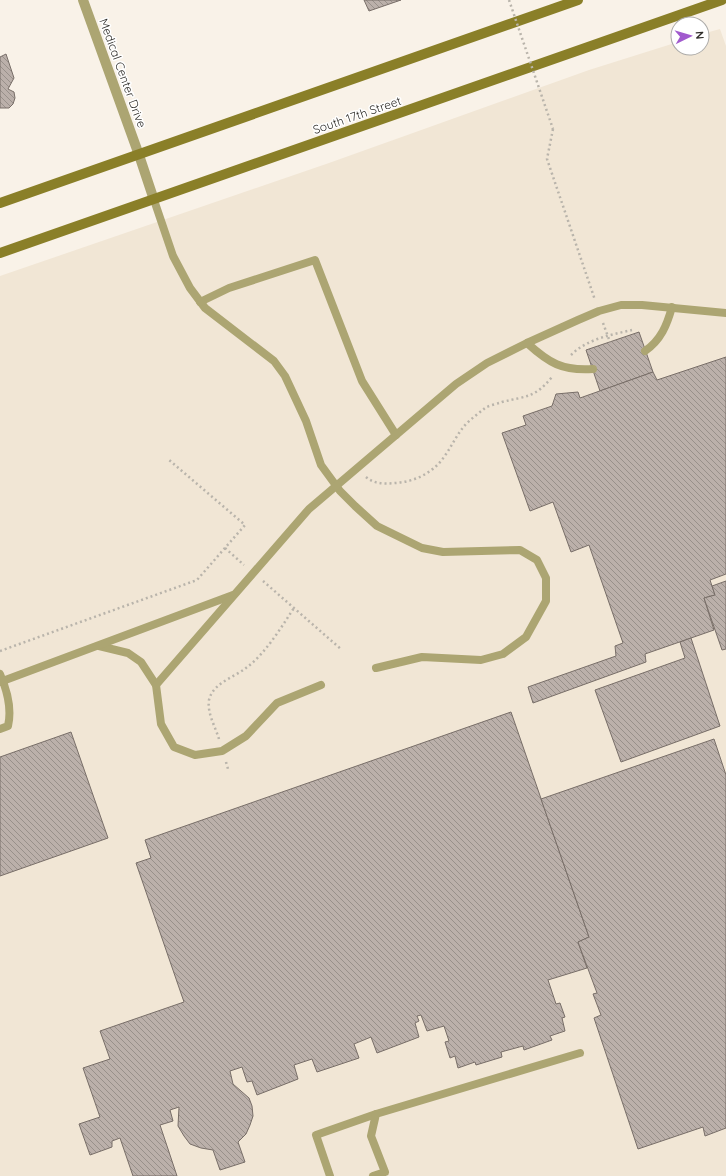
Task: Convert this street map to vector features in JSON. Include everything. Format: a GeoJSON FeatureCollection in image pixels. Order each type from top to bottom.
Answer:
{"type":"FeatureCollection","features":[{"type":"Feature","properties":{"kind":"main road"},"geometry":{"type":"LineString","coordinates":[[0,202],[139,155],[562,3],[578,0]]}},
{"type":"Feature","properties":{"kind":"main road","name":"South 17th Street"},"geometry":{"type":"LineString","coordinates":[[0,253],[722,0]]}},
{"type":"Feature","properties":{"kind":"street","name":"Medical Center Drive"},"geometry":{"type":"LineString","coordinates":[[83,0],[154,200]]}},
{"type":"Feature","properties":{"kind":"lane"},"geometry":{"type":"LineString","coordinates":[[154,200],[173,256],[190,288],[200,302],[229,327],[274,361],[285,376],[306,421],[322,465],[336,486],[355,506],[378,526],[422,548],[443,552],[520,550],[537,560],[546,578],[546,601],[526,637],[503,654],[481,660],[422,657],[376,668]]}},
{"type":"Feature","properties":{"kind":"lane"},"geometry":{"type":"LineString","coordinates":[[200,302],[229,288],[315,260],[362,381],[396,435]]}},
{"type":"Feature","properties":{"kind":"lane"},"geometry":{"type":"LineString","coordinates":[[156,685],[309,509],[456,384],[487,363],[527,343],[599,311],[621,305],[642,304],[726,313]]}},
{"type":"Feature","properties":{"kind":"lane"},"geometry":{"type":"LineString","coordinates":[[645,351],[654,345],[666,327],[672,307]]}},
{"type":"Feature","properties":{"kind":"lane"},"geometry":{"type":"LineString","coordinates":[[527,343],[542,356],[560,367],[578,370],[593,369]]}},
{"type":"Feature","properties":{"kind":"lane"},"geometry":{"type":"LineString","coordinates":[[0,730],[8,726],[10,719],[9,704],[1,679],[99,646],[235,594]]}},
{"type":"Feature","properties":{"kind":"lane"},"geometry":{"type":"LineString","coordinates":[[99,646],[128,654],[141,662],[156,685],[161,724],[174,746],[195,755],[222,751],[246,736],[277,703],[321,685]]}},
{"type":"Feature","properties":{"kind":"lane"},"geometry":{"type":"LineString","coordinates":[[330,1176],[316,1135],[376,1114],[580,1053]]}},
{"type":"Feature","properties":{"kind":"lane"},"geometry":{"type":"LineString","coordinates":[[373,1176],[385,1174],[371,1136],[376,1114]]}},
{"type":"Feature","properties":{"kind":"path"},"geometry":{"type":"LineString","coordinates":[[508,0],[553,129],[547,159],[610,342]]}},
{"type":"Feature","properties":{"kind":"path"},"geometry":{"type":"LineString","coordinates":[[358,468],[366,478],[372,482],[393,484],[406,482],[420,477],[433,469],[466,424],[487,407],[532,395],[543,388],[560,367],[584,345],[607,335],[632,330]]}},
{"type":"Feature","properties":{"kind":"path"},"geometry":{"type":"LineString","coordinates":[[0,651],[197,580],[225,548],[245,525],[168,459]]}},
{"type":"Feature","properties":{"kind":"path"},"geometry":{"type":"LineString","coordinates":[[225,548],[342,650]]}},
{"type":"Feature","properties":{"kind":"path"},"geometry":{"type":"LineString","coordinates":[[228,769],[210,717],[209,698],[218,686],[240,672],[257,658],[294,608]]}},
{"type":"Feature","properties":{"kind":"shaded area"},"geometry":{"type":"Polygon","coordinates":[[[720,29],[726,46],[726,1176],[0,1176],[0,276],[329,163],[589,70],[670,45],[670,56],[710,56],[710,32],[720,29]]]}},
{"type":"Feature","properties":{"kind":"building"},"geometry":{"type":"Polygon","coordinates":[[[364,0],[401,0],[369,11],[364,0]]]}},
{"type":"Feature","properties":{"kind":"building"},"geometry":{"type":"Polygon","coordinates":[[[6,54],[14,78],[8,89],[14,92],[15,98],[13,104],[9,108],[0,108],[0,57],[6,54]]]}},
{"type":"Feature","properties":{"kind":"building"},"geometry":{"type":"Polygon","coordinates":[[[639,332],[653,372],[600,391],[586,350],[639,332]]]}},
{"type":"Feature","properties":{"kind":"building"},"geometry":{"type":"Polygon","coordinates":[[[726,357],[726,574],[710,580],[715,595],[704,598],[714,630],[645,654],[646,662],[533,703],[528,687],[616,656],[615,646],[623,643],[589,545],[571,552],[553,502],[530,511],[502,433],[526,425],[523,416],[552,406],[556,394],[578,392],[580,398],[653,372],[657,380],[726,357]]]}},
{"type":"Feature","properties":{"kind":"building"},"geometry":{"type":"Polygon","coordinates":[[[726,581],[726,649],[722,650],[704,598],[715,595],[712,586],[726,581]]]}},
{"type":"Feature","properties":{"kind":"building"},"geometry":{"type":"Polygon","coordinates":[[[691,638],[720,726],[621,762],[595,690],[685,658],[680,642],[691,638]]]}},
{"type":"Feature","properties":{"kind":"building"},"geometry":{"type":"Polygon","coordinates":[[[511,712],[589,937],[578,942],[587,968],[548,980],[556,1004],[560,1003],[565,1017],[562,1018],[565,1031],[550,1036],[552,1040],[524,1050],[523,1046],[501,1052],[502,1057],[476,1065],[475,1062],[458,1068],[455,1056],[450,1058],[445,1042],[449,1041],[444,1026],[427,1031],[421,1015],[417,1016],[419,1021],[415,1023],[419,1037],[377,1053],[371,1037],[354,1044],[359,1058],[317,1072],[312,1059],[294,1065],[298,1079],[257,1095],[252,1081],[247,1082],[242,1067],[230,1071],[233,1084],[249,1098],[252,1106],[253,1116],[250,1125],[246,1134],[238,1142],[245,1162],[220,1170],[213,1150],[190,1144],[184,1136],[178,1126],[179,1107],[170,1110],[173,1121],[160,1125],[177,1176],[133,1176],[120,1138],[112,1141],[112,1147],[90,1155],[79,1124],[100,1117],[83,1068],[110,1059],[100,1031],[184,1002],[136,863],[151,858],[145,840],[511,712]]]}},
{"type":"Feature","properties":{"kind":"building"},"geometry":{"type":"Polygon","coordinates":[[[71,732],[108,838],[0,876],[0,757],[71,732]]]}},
{"type":"Feature","properties":{"kind":"building"},"geometry":{"type":"Polygon","coordinates":[[[714,739],[726,775],[726,1128],[705,1136],[703,1127],[638,1149],[594,1018],[601,1015],[593,994],[597,993],[578,942],[589,937],[541,799],[714,739]]]}}]}
